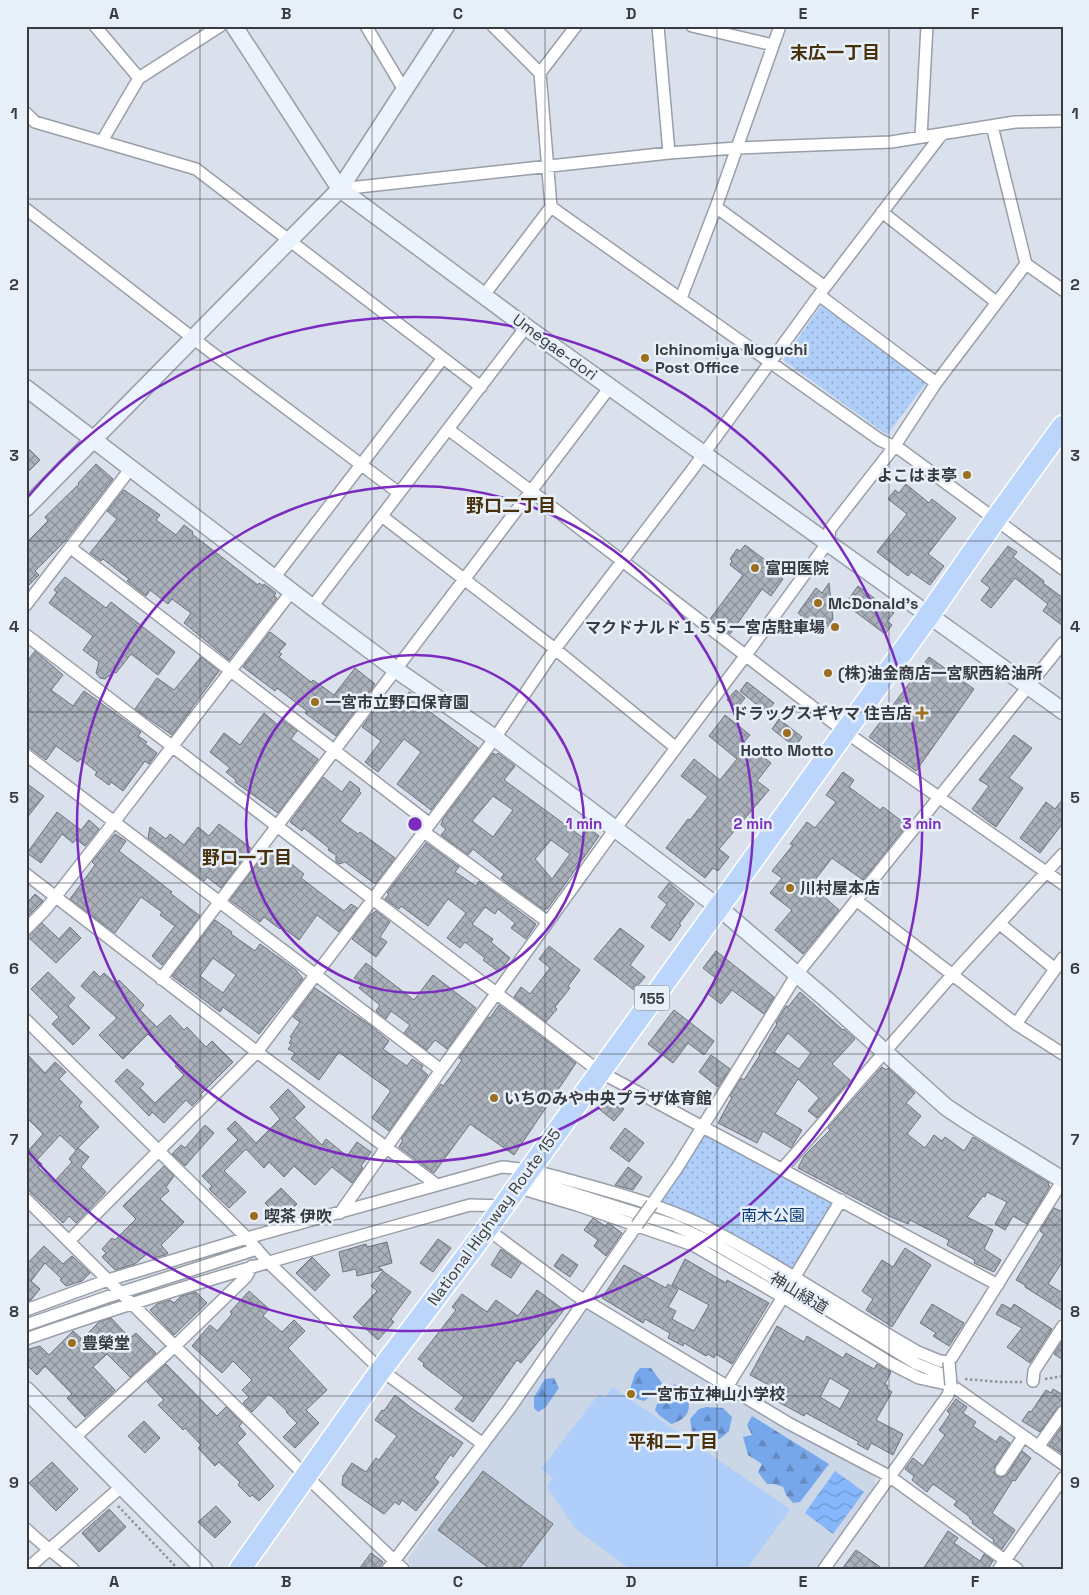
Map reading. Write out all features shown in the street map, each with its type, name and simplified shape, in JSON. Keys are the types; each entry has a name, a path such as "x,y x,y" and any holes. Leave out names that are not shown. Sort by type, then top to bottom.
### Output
{"highway":[{"name":"National Highway Route 155","path":"240,1569 381,1370 487,1229 508,1198 533,1175 600,1072 717,906 929,615 1063,426"}],"street":[{"path":"95,26 139,78"},
{"path":"102,141 139,78 220,26"},
{"name":"Umegae-dori","path":"234,26 340,189 610,387 1063,711"},
{"path":"366,26 404,90"},
{"path":"26,508 340,189 446,26"},
{"path":"484,295 551,207 540,73 493,26"},
{"path":"540,73 576,26"},
{"path":"658,26 669,153"},
{"path":"692,26 773,45"},
{"path":"681,298 716,207 780,26"},
{"path":"921,138 927,26"},
{"path":"26,113 35,122 196,168 481,387"},
{"path":"340,189 669,153 736,148 891,142 1015,122 1063,121"},
{"path":"26,131 35,122"},
{"path":"992,126 1026,264 1063,290"},
{"path":"69,1242 257,1052 495,738 555,649 704,454 822,291 942,134"},
{"path":"551,207 880,440 901,450 1063,569"},
{"path":"716,207 936,383"},
{"path":"26,209 399,493"},
{"path":"882,212 996,302"},
{"path":"340,1213 615,829 828,542 830,529 894,447 936,383 1026,264"},
{"path":"312,608 449,430 526,326"},
{"path":"274,578 443,358"},
{"path":"161,979 610,387"},
{"path":"26,388 312,608 395,669 495,738 717,906 886,1052 946,1107 970,1124 1063,1180 949,1362 951,1385 948,1395 824,1569"},
{"path":"449,430 532,491 844,731 1063,884"},
{"path":"26,605 131,468"},
{"path":"382,517 555,649 675,748"},
{"path":"71,548 231,670 334,751 427,828 548,922"},
{"path":"26,929 114,822 292,591"},
{"path":"26,634 372,900 600,1072 998,1284"},
{"path":"391,1564 483,1444 652,1204 796,974 1063,643"},
{"path":"26,755 441,1070"},
{"path":"783,1168 952,975 1063,854"},
{"path":"26,874 257,1052 436,1185"},
{"path":"856,900 1016,1024 1063,1054"},
{"path":"1000,924 1055,969"},
{"path":"1016,1024 1063,958"},
{"path":"26,1020 247,1238 268,1262 381,1370 483,1444"},
{"path":"26,1310 108,1280 247,1238 502,1167 652,1204 702,1225 918,1352 940,1361 949,1362"},
{"name":"神山緑道","path":"533,1175 664,1222 707,1240 740,1257 917,1364 942,1374"},
{"path":"26,1339 252,1266 470,1205 508,1198 526,1190 693,1245 783,1297 890,1363 919,1378 951,1385 1063,1464"},
{"path":"26,1199 306,1476 391,1564 403,1569"},
{"path":"794,1278 841,1200"},
{"path":"487,1229 585,1300 788,1423 889,1476 1002,1565 1016,1569"},
{"path":"26,1325 121,1292 257,1249"},
{"path":"74,1438 175,1346 246,1277 252,1266"},
{"path":"727,1387 783,1297"},
{"path":"1033,1381 1034,1371 1063,1326"},
{"path":"26,1390 204,1569"},
{"path":"1038,1447 1063,1412"},
{"path":"1001,1470 1023,1437"},
{"path":"1002,1565 1063,1478"},
{"path":"27,1569 121,1486"},
{"path":"26,1529 73,1569"}],"path":[{"path":"942,1374 979,1381 1000,1382 1033,1381 1063,1376"}],"shaded area":[{"name":"一宮市立神山小学校","path":"594,1310 875,1477 875,1490 818,1569 413,1569 409,1565 408,1559 587,1311"}],"green space":[{"path":"822,304 926,383 887,435 783,360"},
{"name":"南木公園","path":"704,1130 837,1202 794,1275 657,1203"},
{"path":"640,1368 651,1368 662,1383 653,1395 644,1401 634,1398 630,1389 635,1374"},
{"path":"554,1378 559,1388 545,1408 538,1412 534,1408 534,1397 545,1379"},
{"path":"675,1384 687,1398 689,1409 682,1419 671,1424 655,1410 658,1401"},
{"path":"612,1387 790,1509 747,1569 630,1569 576,1529 547,1487 553,1478 541,1469 599,1394 605,1399"},
{"path":"706,1407 723,1408 732,1417 729,1431 720,1439 711,1441 692,1433 690,1419 699,1409"},
{"path":"752,1416 829,1464 800,1502 793,1503 786,1495 783,1487 767,1484 758,1472 762,1464 748,1455 743,1437 752,1435 747,1425"}],"water":[{"path":"835,1471 864,1492 833,1534 805,1513"}],"building":[{"path":"26,446 40,460 26,474"},
{"path":"96,464 113,479 65,541 35,571 39,575 26,588 26,543 48,521 45,517 79,484"},
{"path":"906,484 929,503 932,499 956,518 928,554 944,566 930,585 911,572 908,576 877,552 907,514 888,499 895,490 899,493"},
{"path":"124,490 160,515 156,520 176,535 184,525 193,532 192,534 258,585 259,583 263,586 264,584 276,593 274,596 277,598 229,660 184,623 191,613 172,599 168,604 150,590 146,596 127,581 129,579 103,559 101,561 90,553 117,519 107,511"},
{"path":"745,545 780,571 777,574 783,579 771,596 762,589 730,634 710,619 743,575 730,565 732,561 730,559 737,549 740,551"},
{"path":"1008,546 1017,552 1013,557 1063,598 1063,626 1043,611 1048,604 1015,578 991,608 981,600 990,588 981,581"},
{"path":"65,577 106,608 111,602 175,652 158,675 131,654 116,673 114,672 105,679 100,678 96,673 99,662 83,650 93,636 49,603 57,592 54,590"},
{"name":"McDonald's","path":"829,583 833,619 821,635 804,622 806,620 798,613 816,588 822,593"},
{"path":"858,586 894,613 887,621 892,625 885,634 845,604"},
{"path":"270,632 286,644 279,652 282,654 279,657 311,682 313,680 334,695 355,668 375,684 336,736 305,713 307,711 277,688 275,691 243,667"},
{"path":"35,651 63,675 51,690 73,706 84,691 141,732 138,736 147,742 145,744 157,753 149,764 145,761 123,791 111,782 109,785 95,775 97,772 80,759 78,762 56,746 46,760 26,745 26,696 31,690 26,686 26,663"},
{"path":"201,657 219,671 172,735 135,709 157,678 174,690"},
{"name":"ドラッグスギヤマ 住吉店","path":"929,657 974,689 916,771 869,737"},
{"path":"747,682 774,703 766,712 740,691"},
{"path":"736,690 745,698 737,708 727,700"},
{"path":"409,692 427,705 425,708 478,748 431,810 397,784 421,752 404,739 378,772 365,762 381,741 362,727 384,697 393,704 394,702 399,705"},
{"path":"264,713 278,725 282,720 297,731 291,739 318,759 278,813 235,782 236,780 226,772 230,768 210,752 224,733 240,745"},
{"path":"725,715 750,735 744,742 771,763 757,781 769,790 719,849 729,857 718,871 713,868 705,878 666,848 708,797 681,776 694,759 720,780 737,759 709,736"},
{"name":"Hotto Motto","path":"779,719 802,737 795,747 772,729"},
{"path":"1014,735 1032,748 1009,778 1023,788 996,827 972,809 989,786 979,780"},
{"path":"493,753 496,755 498,753 515,766 504,780 582,837 589,828 599,836 548,908 544,910 501,878 504,874 473,849 468,855 441,835 446,829 441,825 443,819","holes":["493,796 513,810 493,837 472,821","551,840 570,854 552,879 535,859"]},
{"path":"843,772 854,780 849,787 880,810 883,807 907,825 863,880 832,858 811,885 839,910 803,954 775,930 792,910 770,893 782,878 772,871 793,845 790,844 807,822 815,828 836,802 826,795"},
{"path":"323,777 342,792 350,781 360,789 361,793 340,821 358,834 360,832 395,858 375,884 345,862 339,864 336,862 336,855 328,850 329,848 304,828 302,831 290,822"},
{"path":"26,783 44,796 26,819"},
{"path":"1063,799 1063,823 1040,853 1020,838 1046,802 1055,809"},
{"path":"57,812 81,830 89,820 99,829 85,846 76,839 73,843 62,834 41,863 27,853"},
{"path":"219,824 251,848 221,888 207,877 204,881 148,838 150,827 166,839 170,834 184,845 198,827 209,836"},
{"path":"115,834 126,841 119,851 200,916 162,965 152,956 175,926 160,915 162,912 141,897 115,933 70,899 95,865 92,862"},
{"path":"426,843 459,867 455,872 476,886 479,881 536,924 526,939 511,928 515,923 498,909 495,914 485,907 472,924 493,939 491,942 510,958 499,972 483,960 485,958 465,942 460,948 447,938 466,913 448,899 428,926 401,906 399,909 385,899 389,894 387,893"},
{"path":"270,847 304,874 301,878 344,911 351,904 357,908 339,932 317,915 299,940 282,927 280,929 264,917 260,922 230,900"},
{"path":"669,883 694,904 679,924 681,925 670,941 651,927 667,904 658,897"},
{"path":"35,894 43,901 26,918 26,904"},
{"path":"376,911 390,922 380,937 387,942 376,957 352,939 368,917"},
{"path":"215,920 255,951 260,944 296,970 303,979 259,1034 223,1007 220,1012 172,976","holes":["213,958 236,975 223,993 200,976"]},
{"path":"42,923 59,939 70,927 81,938 56,963 27,936"},
{"path":"620,928 644,946 630,965 645,977 634,990 594,959"},
{"path":"549,946 580,970 568,986 570,988 555,1007 557,1009 546,1022 514,997 521,987 530,994 550,968 539,959"},
{"path":"716,951 774,997 764,1014 732,990 721,1004 707,993 718,980 703,968"},
{"path":"366,963 414,1000 433,975 476,1008 447,1049 435,1040 427,1050 404,1033 410,1025 391,1011 386,1019 376,1011 380,1005 359,988 362,984 354,978"},
{"path":"94,971 100,977 104,973 116,984 119,980 144,1005 140,1010 157,1027 170,1015 184,1030 187,1027 206,1047 212,1041 233,1062 200,1095 202,1096 192,1106 186,1100 164,1123 152,1112 149,1116 115,1081 127,1069 144,1084 140,1088 155,1103 184,1075 175,1066 177,1064 148,1034 123,1059 99,1035 117,1018 81,986"},
{"path":"48,972 75,998 68,1006 90,1028 73,1045 52,1024 59,1017 31,989"},
{"path":"315,988 368,1024 389,1041 383,1049 407,1066 412,1059 423,1066 421,1069 428,1075 389,1131 372,1118 390,1090 339,1052 319,1080 291,1059 295,1053 288,1049 292,1044 289,1043 292,1038 290,1037 300,1022 293,1017"},
{"path":"800,992 855,1039 832,1064 850,1080 817,1118 808,1111 819,1098 798,1079 775,1114 802,1130 791,1148 763,1131 757,1143 718,1123 732,1097 730,1096 741,1078 744,1080 760,1055 786,1006 788,1007","holes":["788,1033 811,1053 799,1069 774,1052"]},
{"name":"いちのみや中央プラザ体育館","path":"499,1005 576,1063 514,1155 470,1124 434,1173 399,1147 403,1140 401,1139 441,1084 443,1086 451,1076 462,1060 459,1058 488,1017 490,1018"},
{"path":"674,1010 714,1041 704,1055 688,1043 673,1063 648,1044"},
{"path":"26,1053 45,1073 55,1062 66,1072 59,1079 82,1102 79,1106 99,1127 78,1148 89,1157 81,1167 106,1192 76,1223 69,1216 63,1223 26,1188 26,1149 28,1151 43,1134 26,1117","holes":["60,1135 76,1150 78,1148 69,1159 72,1162 54,1182 38,1167 42,1164 37,1160"]},
{"path":"711,1055 730,1069 718,1087 699,1072"},
{"path":"882,1067 886,1070 888,1068 915,1093 906,1103 921,1116 907,1134 925,1148 934,1135 942,1141 945,1137 964,1151 973,1137 1049,1183 1048,1185 1050,1186 1027,1224 1013,1216 1005,1230 995,1224 1007,1202 987,1192 985,1197 983,1196 967,1217 993,1230 984,1249 1001,1260 994,1272 974,1263 975,1260 947,1245 949,1240 910,1220 908,1224 891,1217 798,1168 804,1156 830,1130 828,1128"},
{"path":"288,1089 305,1107 294,1118 322,1145 326,1139 347,1156 357,1142 371,1152 361,1166 363,1168 352,1183 332,1167 315,1185 294,1166 284,1177 269,1162 264,1168 246,1149 224,1171 246,1192 229,1208 209,1189 212,1186 202,1176 238,1140 227,1129 235,1121 256,1143 280,1119 270,1107"},
{"path":"608,1097 624,1109 614,1121 599,1109"},
{"path":"205,1125 214,1133 185,1166 172,1154 181,1145 185,1148"},
{"path":"625,1128 644,1143 629,1162 610,1148"},
{"path":"164,1166 174,1176 166,1187 169,1191 160,1199 184,1222 161,1245 168,1253 153,1258 148,1253 135,1264 115,1270 102,1257 106,1253 102,1249 112,1238 115,1240 136,1219 123,1206"},
{"path":"628,1167 642,1177 633,1190 615,1185"},
{"path":"281,1188 297,1204 281,1219 265,1203"},
{"path":"1054,1208 1063,1212 1063,1261 1048,1284 1063,1293 1063,1311 1016,1280 1044,1234 1040,1231"},
{"path":"593,1218 605,1226 608,1223 622,1233 606,1256 594,1246 598,1240 584,1230"},
{"path":"438,1239 451,1248 433,1272 420,1263"},
{"path":"387,1242 392,1263 378,1267 383,1270 357,1276 356,1269 343,1272 339,1252 366,1244 367,1247"},
{"path":"44,1246 63,1264 72,1256 90,1273 82,1281 66,1286 60,1280 62,1279 45,1263 31,1281 40,1289 31,1300 26,1302 26,1265"},
{"path":"905,1248 931,1265 892,1327 866,1310 873,1299 862,1291 882,1260 893,1267"},
{"path":"501,1249 521,1263 511,1278 491,1265"},
{"path":"562,1254 578,1265 570,1277 554,1266"},
{"path":"312,1257 330,1275 315,1291 296,1273"},
{"path":"685,1259 726,1283 727,1280 769,1303 732,1364 716,1354 714,1358 708,1354 706,1356 684,1343 683,1346 668,1338 670,1333 645,1319 643,1323 602,1298 624,1265 666,1288 668,1284 678,1290 668,1307 676,1311 672,1319 694,1331 709,1305 672,1285"},
{"path":"383,1271 411,1292 391,1319 394,1322 378,1340 353,1317 377,1291 371,1286"},
{"path":"537,1290 564,1310 521,1363 517,1360 473,1422 455,1409 464,1397 423,1366 424,1363 418,1359 456,1310 452,1307 462,1294 487,1312 496,1300 518,1316"},
{"path":"249,1291 269,1309 263,1316 282,1332 294,1320 305,1331 288,1348 327,1390 306,1410 319,1423 295,1448 283,1437 297,1423 287,1411 269,1394 252,1412 243,1403 249,1397 242,1390 252,1380 233,1361 222,1373 192,1346 210,1325 217,1331 232,1314 230,1312"},
{"path":"196,1292 207,1303 174,1335 150,1310 157,1304 170,1300 174,1303 181,1296"},
{"path":"932,1304 964,1323 949,1346 933,1336 936,1333 920,1323"},
{"path":"1002,1304 1011,1309 1014,1304 1052,1329 1030,1363 1007,1347 1022,1328 996,1314"},
{"path":"111,1318 130,1338 136,1333 156,1353 130,1377 107,1354 93,1367 115,1390 85,1417 67,1398 72,1394 45,1366 37,1375 26,1364 26,1350 40,1346 49,1355 73,1331 82,1339 99,1322"},
{"path":"777,1326 804,1342 807,1336 843,1358 846,1353 874,1369 877,1364 891,1372 885,1384 888,1386 887,1389 892,1392 876,1420 903,1434 893,1455 871,1443 868,1450 857,1444 859,1442 806,1413 804,1416 771,1398 774,1392 766,1387 767,1384 750,1375","holes":["830,1378 850,1390 840,1409 820,1397"]},
{"path":"1063,1340 1063,1360 1054,1354"},
{"path":"166,1364 217,1416 226,1407 242,1423 239,1426 246,1434 237,1443 274,1486 259,1501 252,1495 250,1497 238,1485 240,1482 219,1462 215,1466 198,1448 201,1445 185,1428 183,1430 158,1405 164,1400 147,1382"},
{"path":"1053,1389 1063,1395 1063,1405 1057,1408 1040,1432 1022,1421 1029,1411 1031,1412 1046,1390 1051,1393"},
{"path":"395,1395 463,1443 453,1457 451,1454 434,1478 439,1482 416,1511 402,1500 399,1505 395,1502 384,1514 342,1485 343,1476 352,1463 366,1472 376,1458 379,1460 397,1436 375,1420"},
{"path":"956,1399 967,1407 963,1413 976,1422 973,1426 996,1442 1000,1436 1010,1443 995,1466 994,1473 996,1476 1007,1475 1022,1451 1031,1458 1015,1481 1013,1480 992,1513 1015,1530 1002,1549 993,1542 994,1540 972,1523 973,1521 970,1517 954,1505 957,1501 933,1484 927,1492 912,1480 914,1476 905,1469 913,1458 923,1466 945,1435 939,1430 950,1414 947,1411"},
{"path":"144,1421 160,1438 145,1453 128,1436"},
{"path":"1063,1425 1063,1454 1049,1445"},
{"path":"52,1462 78,1489 56,1511 29,1483"},
{"path":"483,1471 553,1524 519,1569 490,1569 438,1530"},
{"path":"216,1506 231,1522 215,1538 198,1522"},
{"path":"109,1509 126,1527 99,1552 82,1533"},
{"path":"948,1531 958,1538 954,1543 980,1561 984,1554 993,1561 989,1567 991,1569 923,1569"},
{"path":"856,1550 883,1569 842,1569"},
{"path":"371,1553 383,1562 378,1569 359,1569"}],"place":[{"name":"Ichinomiya Noguchi Post Office","path":"645,358"},
{"name":"よこはま亭","path":"967,475"},
{"name":"富田医院","path":"755,568"},
{"name":"McDonald's","path":"818,603"},
{"name":"マクドナルド１５５一宮店駐車場","path":"835,627"},
{"name":"(株)油金商店一宮駅西給油所","path":"828,673"},
{"name":"一宮市立野口保育園","path":"315,702"},
{"name":"ドラッグスギヤマ 住吉店","path":"922,713"},
{"name":"Hotto Motto","path":"787,733"},
{"name":"川村屋本店","path":"790,888"},
{"name":"いちのみや中央プラザ体育館","path":"494,1098"},
{"name":"喫茶 伊吹","path":"254,1216"},
{"name":"豊榮堂","path":"72,1343"},
{"name":"一宮市立神山小学校","path":"631,1394"}],"district":[{"name":"末広一丁目","path":"835,52"},
{"name":"野口二丁目","path":"511,505"},
{"name":"野口一丁目","path":"247,857"},
{"name":"平和二丁目","path":"673,1441"}]}
